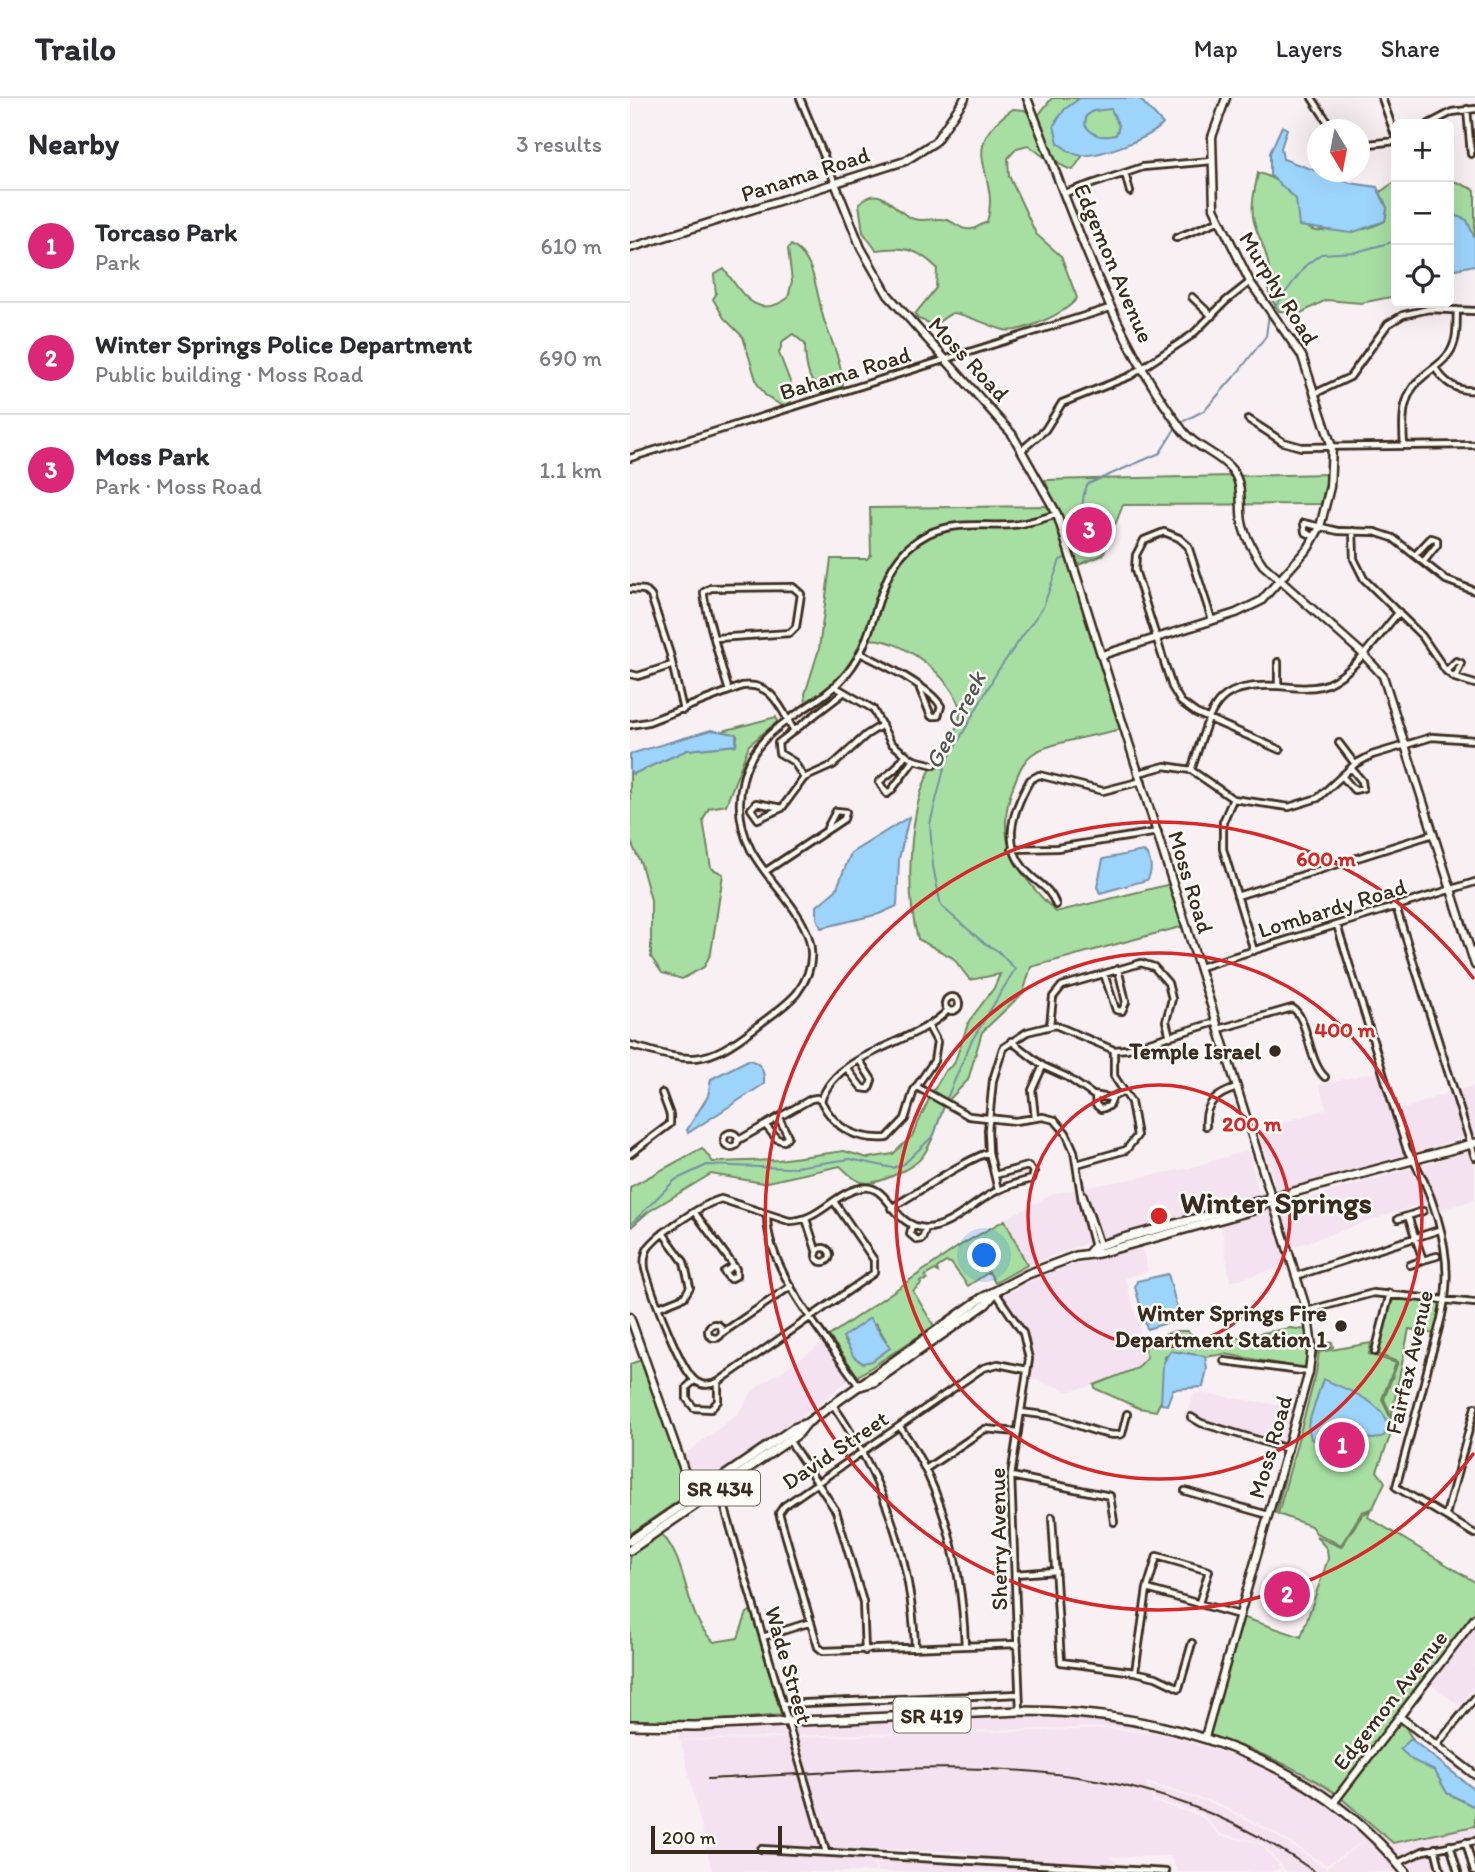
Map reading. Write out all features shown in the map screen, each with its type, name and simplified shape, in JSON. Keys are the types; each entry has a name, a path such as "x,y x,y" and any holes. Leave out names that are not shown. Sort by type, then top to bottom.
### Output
{"main road":[{"name":"SR 434","path":"630,1541 719,1488 789,1440 807,1423 860,1386 869,1376 982,1298 1040,1268 1124,1238 1473,1144"},
{"name":"SR 434","path":"1094,1248 1118,1248 1257,1209 1273,1200"},
{"path":"1118,1248 1124,1238"},
{"name":"SR 434","path":"630,1550 794,1428 807,1423"},
{"name":"SR 419","path":"630,1725 695,1726 1020,1711 1103,1714 1167,1726 1205,1737 1264,1762 1333,1803 1354,1819 1405,1872"}],"street":[{"name":"Moss Road","path":"800,98 877,278 900,310 990,406 1023,449 1057,514 1307,1311 1312,1346 1309,1372 1205,1737"},
{"name":"Panama Road","path":"630,248 905,161 927,150 944,132 965,98"},
{"name":"Edgemon Avenue","path":"1027,98 1110,308 1142,369 1191,440 1232,471 1239,484 1242,521 1249,542 1263,565 1363,654 1383,676 1475,965"},
{"name":"Murphy Road","path":"1102,654 1252,606 1280,581 1315,537 1320,527 1332,476 1332,447 1315,393 1294,342 1250,282 1218,221 1213,198 1212,160 1215,122 1226,98"},
{"path":"1312,98 1326,119"},
{"path":"1382,98 1391,125"},
{"path":"1467,109 1471,154"},
{"path":"1439,119 1452,112 1475,109"},
{"path":"1370,144 1391,141"},
{"path":"1065,192 1167,163 1212,160"},
{"path":"1125,173 1130,192"},
{"path":"1177,238 1218,221"},
{"path":"1023,449 1045,430 1062,403 1072,396 1107,388 1142,369 1192,335 1250,282"},
{"path":"1192,297 1212,316"},
{"name":"Bahama Road","path":"630,458 1110,308"},
{"path":"1315,393 1350,377 1388,324 1403,315 1429,309 1475,311"},
{"path":"1404,446 1406,399 1417,382 1435,368 1454,343 1457,310"},
{"path":"1435,368 1445,381 1458,389 1475,390"},
{"path":"1248,419 1283,442 1301,447 1475,445"},
{"path":"630,1045 676,1058 707,1057 729,1047 795,995 808,970 809,936 798,913 753,853 740,814 740,789 755,749 787,718 834,686 848,672 860,653 887,576 898,559 915,542 953,526 1009,526 1057,514"},
{"path":"1315,537 1305,532 1304,523 1375,532 1393,538 1446,580 1475,591"},
{"path":"1353,531 1353,552 1359,572 1422,636 1446,671 1455,678 1475,684"},
{"path":"1212,620 1188,546 1171,534 1156,533 1140,545 1135,562 1177,696 1187,708 1280,750"},
{"path":"1416,554 1428,540 1437,540 1437,545 1424,561"},
{"path":"716,638 790,633 796,627 801,594 793,587 707,589 703,594 729,691"},
{"path":"630,589 645,590 651,596 683,710"},
{"path":"1191,770 1219,701 1238,687 1302,688 1328,683 1363,654 1399,612"},
{"path":"860,653 899,672 939,702 938,716 930,716 920,689"},
{"path":"1446,671 1456,661 1461,663 1461,669 1455,678"},
{"path":"1278,662 1278,686"},
{"path":"630,674 638,676 672,665"},
{"path":"630,724 648,722 749,684 761,686 776,700 793,729"},
{"path":"834,686 842,694 873,709 891,743 914,760 934,765"},
{"path":"804,778 794,762 776,748 778,743 842,694"},
{"path":"782,808 756,803 751,809 758,819 782,808 804,778 833,765 866,735 882,725"},
{"path":"1139,773 1165,766 1191,770 1233,799 1280,807 1299,806 1318,798 1353,766 1372,755 1432,737 1475,740"},
{"path":"1339,743 1362,781 1360,790 1354,790 1342,776"},
{"path":"906,754 895,769 879,782 883,791 887,794 891,791 914,760"},
{"path":"1056,905 1049,890 1024,868 1012,849 1010,828 1033,777 1058,778 1103,791 1142,781"},
{"path":"1233,799 1223,822 1221,836 1254,951"},
{"path":"766,871 844,819 846,812 836,811 827,828"},
{"path":"1012,849 1057,848 1158,832"},
{"path":"1237,896 1434,834"},
{"name":"Lombardy Road","path":"1200,967 1475,882"},
{"path":"1396,906 1475,1157"},
{"name":"Fairfax Avenue","path":"1337,925 1407,1150 1414,1161 1439,1230 1446,1266 1444,1299 1396,1487 1446,1515"},
{"path":"1050,1025 1053,997 1062,986 1141,963 1163,974 1172,999 1166,1021 1170,1037"},
{"path":"1104,974 1113,1005 1116,1010 1122,1011 1126,1002 1118,969"},
{"path":"998,1189 989,1152 995,1070 1003,1048 1011,1041 1050,1025 1059,1025 1088,1041 1114,1050 1292,1008 1299,1015 1317,1069 1325,1077"},
{"path":"821,1101 827,1085 860,1061 887,1044 929,1025 948,1010"},
{"path":"737,1141 817,1098 832,1120 849,1133 869,1139 887,1138 905,1118 921,1077 934,1061 937,1042 929,1025"},
{"path":"1011,1041 1017,1049 1095,1096 1113,1098"},
{"path":"1077,1164 1111,1156 1134,1142 1137,1136 1136,1116 1114,1076 1114,1050"},
{"path":"848,1070 862,1088 869,1089 872,1080 860,1061"},
{"path":"1035,1119 1032,1090 1043,1066"},
{"path":"917,1087 961,1114 1015,1121 1049,1117 1061,1126 1071,1142 1077,1164 1094,1248"},
{"path":"1206,1126 1205,1115 1217,1095 1238,1088"},
{"path":"1095,1096 1096,1105 1101,1110 1109,1106 1113,1098 1123,1091"},
{"path":"630,1154 670,1125 670,1115 662,1093"},
{"path":"766,1126 777,1139 784,1141 788,1136 779,1118"},
{"path":"891,1208 935,1184 958,1164 989,1152"},
{"path":"835,1203 876,1267 874,1273 718,1382 702,1385 694,1381 679,1356 645,1269 644,1256 663,1233 710,1201 721,1199 789,1221 806,1219 853,1191 869,1188 882,1194 899,1218 926,1228 949,1220 998,1189 1032,1179 1034,1172 1028,1166 995,1175"},
{"path":"1398,1219 1423,1211"},
{"path":"695,1213 732,1267"},
{"path":"767,1214 769,1241 783,1275 860,1386"},
{"path":"1408,1216 1423,1260"},
{"path":"806,1219 817,1253"},
{"path":"912,1225 911,1234 917,1240 922,1239 926,1228"},
{"path":"1296,1276 1439,1230"},
{"path":"659,1307 684,1297 690,1287 684,1262 663,1233"},
{"path":"1410,1265 1437,1256"},
{"path":"722,1332 791,1286"},
{"name":"Sherry Avenue","path":"996,1293 1026,1340 1029,1359 1012,1476 1020,1711"},
{"path":"1375,1352 1390,1293"},
{"path":"1307,1311 1362,1294 1390,1293 1475,1303"},
{"path":"630,1317 632,1329 698,1499"},
{"path":"1224,1361 1309,1372"},
{"name":"David Street","path":"1018,1644 828,1653 819,1650 779,1513 784,1506 990,1365 1027,1370"},
{"path":"694,1381 687,1387 687,1399 694,1408 704,1409 711,1409 718,1401 718,1382"},
{"path":"833,1405 860,1444 881,1489 910,1582 915,1648"},
{"path":"1475,1407 1446,1515 1475,1534"},
{"path":"1021,1412 1055,1417 1071,1425 1114,1435 1122,1433 1127,1414"},
{"path":"1191,1417 1201,1423 1289,1449"},
{"path":"901,1426 927,1468 959,1574 965,1646"},
{"path":"927,1468 985,1429 1018,1432"},
{"path":"789,1440 836,1511 861,1595 865,1651"},
{"path":"1012,1476 1110,1496 1114,1522"},
{"name":"Wade Street","path":"719,1488 826,1852"},
{"path":"1185,1491 1269,1515"},
{"path":"1052,1517 1061,1662 1135,1672 1156,1677 1179,1688 1192,1643"},
{"path":"1135,1672 1147,1589 1157,1556 1209,1571 1199,1603"},
{"path":"1014,1574 1056,1571"},
{"path":"1147,1589 1240,1615"},
{"name":"Edgemon Avenue","path":"1333,1803 1475,1618"},
{"path":"763,1637 811,1622"},
{"path":"782,1704 1019,1694"},
{"path":"1437,1745 1475,1698"},
{"path":"1400,1717 1475,1775"},
{"path":"1398,1863 1435,1848 1475,1841"},
{"path":"1466,1842 1474,1872"},
{"path":"1450,1845 1458,1872"},
{"path":"1435,1848 1441,1872"},
{"path":"761,1849 1166,1872"}],"shaded area":[{"path":"1379,1071 1407,1154 1277,1191 1259,1130 1327,1109 1319,1085"},
{"path":"1475,1086 1475,1135 1471,1136 1456,1090"},
{"path":"1452,1091 1466,1137 1412,1153 1397,1111"},
{"path":"1248,1150 1259,1195 1100,1239 1083,1188 1189,1168"},
{"path":"1471,1151 1475,1165 1475,1200 1435,1211 1420,1166"},
{"path":"1416,1167 1428,1201 1290,1248 1277,1207"},
{"path":"1079,1189 1090,1242 1027,1265 1005,1219 1055,1193"},
{"path":"1273,1208 1290,1265 1230,1282 1221,1222"},
{"path":"1141,1244 1148,1271 1125,1278 1148,1357 1138,1368 1100,1384 1069,1391 1029,1378 1032,1359 1028,1340 1001,1297 1044,1274"},
{"path":"826,1341 851,1378 797,1421 694,1491 682,1456 737,1415 753,1390"},
{"path":"1194,1392 1297,1408 1287,1446 1202,1421 1191,1414 1188,1417 1200,1425 1285,1452 1185,1422 1184,1413 1189,1411"},
{"path":"1475,1623 1475,1686 1460,1706 1429,1683"},
{"path":"1018,1706 789,1719 788,1715"},
{"path":"1020,1713 1068,1714 1167,1728 1254,1760 1169,1733 1109,1727 794,1736 791,1724"},
{"path":"786,1724 789,1736 680,1740 677,1728"},
{"path":"1109,1729 1168,1735 1263,1765 1321,1801 1366,1840 1326,1865 1272,1831 1217,1803 1146,1782 1153,1802 1201,1816 1220,1836 1260,1843 1281,1868 1270,1872 1178,1872 1170,1856 1111,1857 1126,1872 967,1872 967,1852 870,1849 875,1872 712,1872 681,1741"},
{"path":"1208,1736 1255,1750 1307,1774 1336,1794 1332,1800 1233,1745"},
{"path":"1149,1785 1216,1805 1272,1833 1326,1868 1368,1839 1322,1799 1353,1821 1402,1872 1287,1872 1261,1842 1221,1834 1202,1814 1154,1800"},
{"path":"1340,1797 1393,1843 1475,1826 1475,1838 1423,1849 1399,1860 1356,1817 1336,1803"},
{"path":"1434,1851 1439,1872 1408,1872 1402,1864"},
{"path":"873,1857 965,1862 965,1872 877,1872"}],"green space":[{"path":"1052,98 1080,98 1056,120 1083,155 1073,170 1058,163 1053,157 1037,117"},
{"path":"1111,108 1119,126 1116,135 1095,135 1085,125 1086,116 1093,111"},
{"path":"1013,109 1025,110 1032,117 1048,160 1028,145 1017,148 1008,158 1009,176 1036,234 1061,256 1077,298 1044,321 1021,329 1000,329 957,313 948,315 935,325 918,319 915,314 936,288 937,268 916,252 894,248 876,250 863,232 859,204 874,196 888,201 914,219 943,219 968,229 987,222 989,189 982,150 986,137 995,124"},
{"path":"1258,173 1263,174 1290,192 1297,201 1307,227 1319,231 1362,230 1385,221 1387,208 1380,192 1391,184 1391,297 1361,303 1326,300 1301,313 1279,311 1268,288 1269,264 1253,216"},
{"path":"1454,181 1475,190 1475,239 1462,220 1454,215"},
{"path":"791,245 800,251 811,269 825,323 839,362 843,386 825,395 819,391 811,380 805,344 793,334 783,341 779,353 794,392 790,403 782,406 765,395 757,383 743,337 724,318 713,299 716,294 714,275 724,269 751,301 767,307 777,304 788,298 792,281 788,249"},
{"path":"1328,474 1321,504 1123,505 1103,555 1079,565 1045,480"},
{"path":"1051,506 1054,513 1025,521 947,525 927,532 909,544 886,575 866,632 848,668 834,683 806,702 805,694 819,649 831,559 867,559 871,555 870,508"},
{"path":"1056,517 1122,729 1076,739 1034,753 1021,767 1014,784 1008,804 1007,839 1012,854 1030,884 1056,912 1171,884 1184,926 1031,967 1023,993 982,1032 968,1080 947,1102 932,1093 945,1071 954,1064 969,1021 994,988 1000,974 970,980 953,958 918,939 914,920 910,875 918,804 932,767 935,768 935,763 955,730 960,710 948,685 923,661 893,644 867,640 880,601 898,565 925,538 944,530 1022,525"},
{"path":"776,717 777,722 749,745 726,805 709,808 703,820 711,868 723,874 711,953 704,967 682,979 662,973 651,957 651,900 641,864 630,840 630,771 633,774 687,750 736,745 737,736 723,731"},
{"path":"930,1097 944,1106 929,1145 918,1161 889,1177 864,1183 840,1166 763,1183 711,1174 648,1212 630,1228 630,1187 702,1148 713,1162 778,1160 844,1151 868,1158 893,1154 912,1136"},
{"path":"1005,1220 1027,1265 995,1283 989,1272 968,1286 951,1263 946,1262 937,1268 938,1272 935,1270 925,1276 927,1280 920,1281 921,1284 913,1291 934,1326 858,1376 829,1336 959,1246","holes":["876,1323 890,1348 859,1361 844,1341"]},
{"path":"1392,1296 1442,1302 1435,1334 1409,1329 1392,1413 1396,1426 1384,1399 1398,1362 1377,1354"},
{"path":"1290,1328 1307,1330 1307,1369 1225,1354 1205,1357 1181,1352 1165,1356 1162,1399 1156,1411 1139,1408 1096,1389 1094,1385 1138,1368 1147,1357 1143,1342 1175,1331 1188,1331 1195,1339 1206,1343"},
{"path":"1332,1342 1333,1347 1317,1352 1276,1513 1273,1511 1311,1374 1314,1347"},
{"path":"1371,1343 1369,1354 1396,1363 1382,1399 1394,1426 1377,1471 1385,1482 1373,1508 1362,1512 1341,1545 1316,1533 1311,1526 1278,1514 1316,1373 1319,1352"},
{"path":"644,1359 690,1493 630,1534 630,1364"},
{"path":"1370,1511 1368,1517 1475,1582 1475,1614 1336,1794 1275,1760 1208,1735 1242,1617 1301,1637 1328,1559 1327,1549 1316,1536 1341,1547 1363,1514"},
{"path":"660,1532 677,1559 696,1618 714,1642 738,1638 747,1613 752,1610 783,1715 684,1723 630,1722 630,1554"},
{"path":"1401,1720 1413,1740 1401,1749 1435,1771 1447,1793 1475,1807 1475,1826 1393,1843 1340,1797"}],"water":[{"path":"1080,98 1139,98 1163,124 1123,146 1078,155 1058,143 1054,125 1065,109","holes":["1111,109 1119,126 1116,135 1099,136 1085,125 1086,116 1093,111"]},
{"path":"1282,126 1287,129 1281,148 1283,159 1307,168 1307,182 1347,182 1377,187 1387,208 1385,221 1351,233 1299,226 1296,199 1270,175 1270,153"},
{"path":"1454,215 1467,220 1475,239 1475,265 1455,269"},
{"path":"711,730 736,734 736,745 687,750 633,774 630,771 630,754"},
{"path":"909,817 899,859 897,906 879,914 821,928 817,918 817,906 836,890 851,853"},
{"path":"1143,851 1151,865 1147,880 1100,893 1097,887 1103,859"},
{"path":"748,1060 761,1068 764,1084 688,1133 687,1130 708,1096 711,1079"},
{"path":"1168,1274 1180,1319 1147,1329 1135,1287 1137,1281"},
{"path":"870,1318 890,1348 872,1361 863,1363 854,1357 843,1337"},
{"path":"1170,1351 1205,1356 1207,1369 1203,1387 1173,1389 1167,1405 1161,1404 1163,1364"},
{"path":"1323,1379 1355,1393 1377,1408 1385,1416 1387,1426 1384,1436 1374,1439 1351,1437 1329,1444 1311,1439 1308,1425"},
{"path":"1411,1739 1475,1790 1475,1807 1447,1793 1435,1771 1412,1760 1400,1749"}],"waterway":[{"name":"Gee Creek","path":"1274,308 1306,265 1321,254 1356,252 1391,242"},
{"name":"Gee Creek","path":"1182,422 1205,410 1240,370 1266,336 1269,314"},
{"name":"Gee Creek","path":"1073,554 1082,539 1084,492 1088,484 1160,453 1176,427"},
{"name":"Gee Creek","path":"947,1098 971,1042 1015,969 998,951 984,943 941,906 933,866 930,824 945,765 997,672 1043,607 1060,560 1068,557"},
{"name":"Gee Creek","path":"630,1225 675,1180 707,1165 788,1168 850,1159 893,1168 904,1164 934,1135 943,1109"}],"railway":[{"path":"708,1779 946,1768 1022,1771 1097,1780 1170,1799 1243,1829 1315,1872"}],"place":[{"name":"Moss Park","path":"1089,530"},
{"name":"Temple Israel","path":"1275,1051"},
{"name":"Winter Springs Fire Department Station 1","path":"1341,1326"},
{"name":"Torcaso Park","path":"1342,1445"},
{"name":"Winter Springs Police Department","path":"1287,1594"}],"district":[{"name":"Winter Springs","path":"1276,1202"}]}
